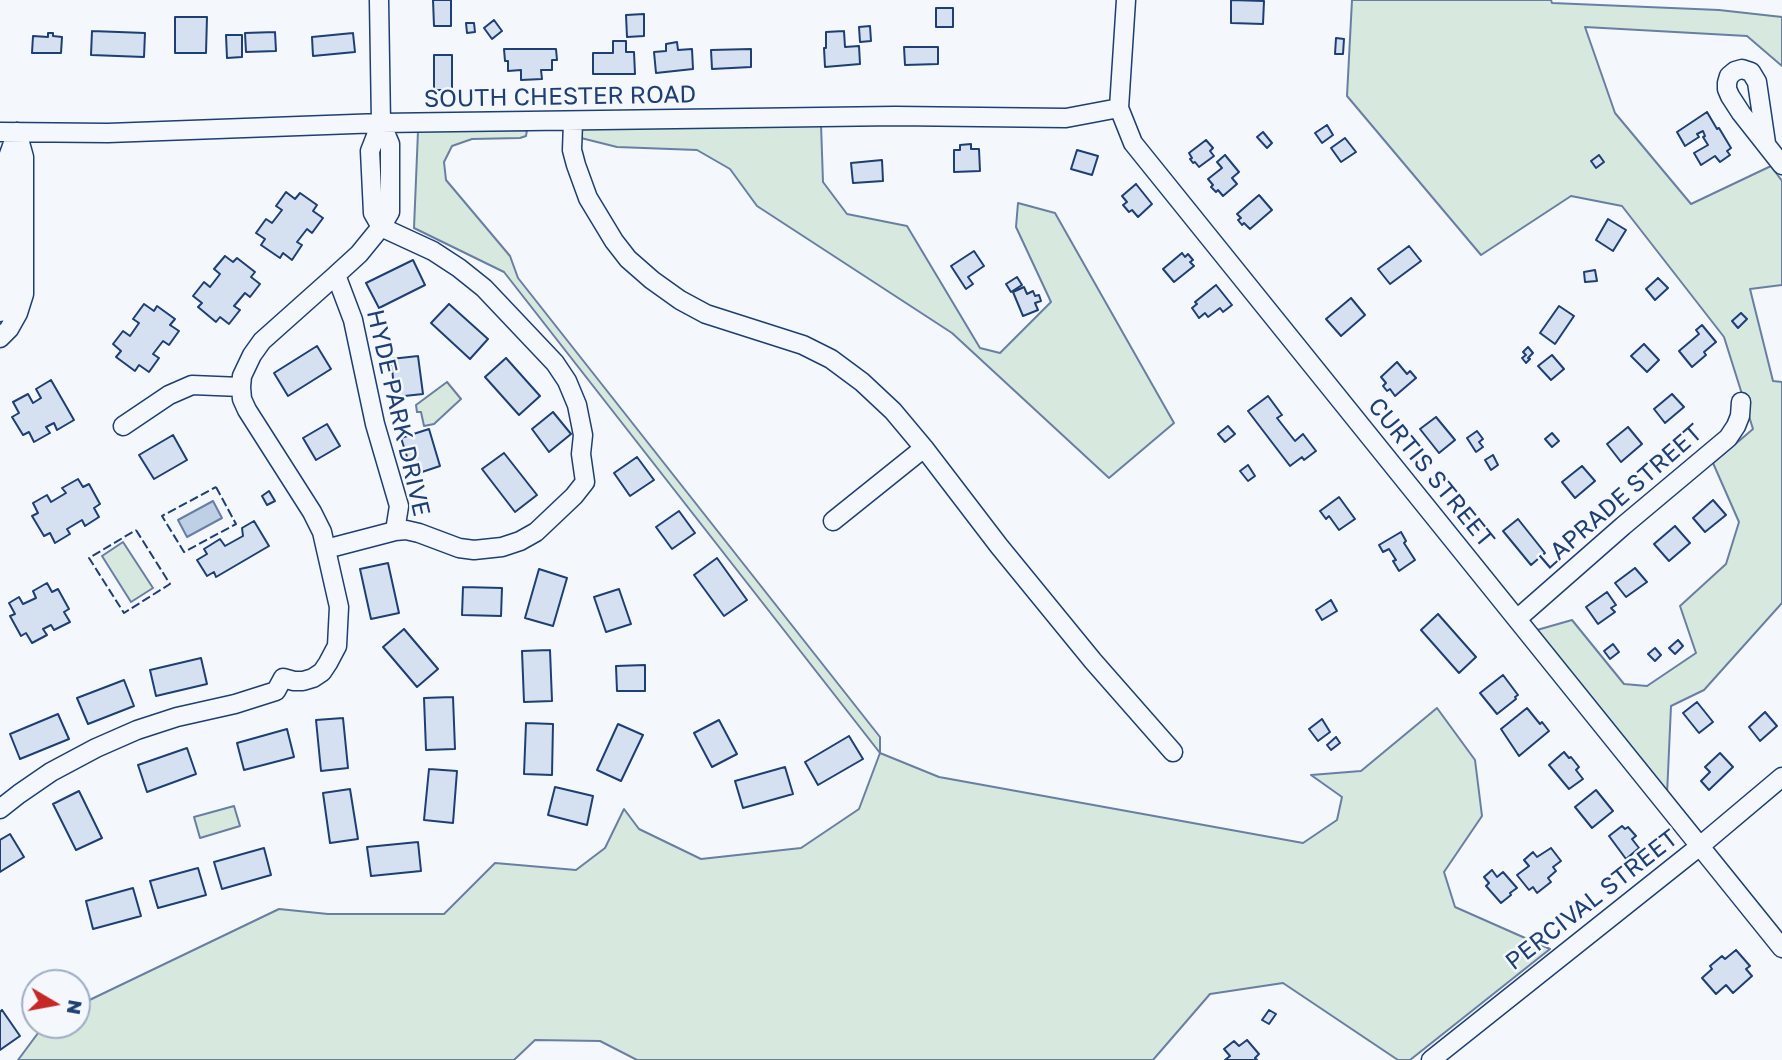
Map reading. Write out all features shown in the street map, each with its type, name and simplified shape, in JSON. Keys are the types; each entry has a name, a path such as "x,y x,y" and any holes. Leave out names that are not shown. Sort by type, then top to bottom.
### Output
{"street":[{"path":"0,809 51,772 137,730 276,691 283,678 303,681 313,678 322,672 337,646 340,607 321,532 312,512 247,410 241,387 247,365 262,341 359,254 390,212 390,144 381,124 379,0"},
{"name":"CURTIS STREET","path":"1126,0 1119,108 1133,143 1782,948"},
{"name":"SOUTH CHESTER ROAD","path":"8,132 108,133 381,124 895,116 1066,118 1119,108"},
{"path":"573,121 572,150 588,198 628,259 680,300 706,314 803,345 831,359 862,382 893,411 1093,661 1173,752"},
{"path":"0,312 8,291 9,276 8,132"},
{"path":"0,338 18,313 24,293 24,157 8,132"},
{"path":"1766,144 1782,165"},
{"name":"HYDE PARK DRIVE","path":"336,275 353,320 375,424 399,506 395,531 419,533 459,548 474,550 502,547 536,532 585,482 581,454 583,435 577,405 567,381 555,363 484,288 433,251 381,227"},
{"path":"122,426 169,395 192,385 241,387"},
{"name":"LAPRADE STREET","path":"1517,619 1728,438 1740,416 1741,402"},
{"path":"832,521 924,448"},
{"path":"326,549 395,531"},
{"name":"PERCIVAL STREET","path":"1431,1060 1700,846 1782,777"}],"shaded area":[{"path":"1352,0 1551,0 1552,3 1719,10 1782,17 1782,66 1747,36 1585,27 1615,113 1691,204 1771,166 1782,181 1782,285 1750,289 1773,381 1782,382 1782,603 1704,690 1671,706 1667,795 1537,630 1572,620 1624,684 1647,686 1696,653 1680,606 1726,564 1739,522 1713,463 1753,429 1724,337 1622,206 1571,196 1481,255 1347,96"},
{"path":"821,124 823,182 847,214 907,226 980,348 1000,353 1051,302 1016,227 1018,203 1055,213 1174,423 1109,478 952,333 757,206 730,169 697,150 617,147 569,135 564,128"},
{"path":"527,130 526,136 520,138 472,139 452,146 444,162 446,180 510,256 518,278 880,737 880,753 504,272 414,228 418,131"},
{"path":"447,382 461,399 434,424 424,426 421,412 417,412 416,405"},
{"path":"123,542 153,588 131,602 102,556"},
{"path":"1437,708 1475,760 1482,816 1444,872 1455,907 1550,949 1410,1060 1398,1060 1283,983 1210,994 1153,1060 637,1060 600,1041 535,1040 514,1060 18,1060 34,1039 91,1039 91,999 279,909 328,914 444,914 495,863 576,870 605,848 624,809 639,829 701,859 801,848 859,809 880,753 939,777 1303,843 1337,820 1342,797 1311,775 1361,771"},
{"path":"234,806 240,826 200,838 194,817"}],"water":[{"path":"213,501 222,518 187,537 178,520"}],"building":[{"path":"433,0 451,0 451,26 434,26"},
{"path":"1231,0 1264,1 1263,24 1231,23"},
{"path":"936,8 953,8 953,27 936,27"},
{"path":"644,14 644,36 627,37 626,15"},
{"path":"175,17 207,17 206,53 175,53"},
{"path":"494,20 502,31 492,39 484,28"},
{"path":"466,23 474,23 475,32 467,33"},
{"path":"870,26 871,41 860,42 859,27"},
{"path":"92,31 145,33 144,57 91,55"},
{"path":"844,31 845,47 859,46 860,64 825,67 826,32"},
{"path":"275,32 276,51 246,52 245,33"},
{"path":"48,33 62,37 61,53 32,53 33,36 48,37"},
{"path":"353,33 355,52 313,56 312,37"},
{"path":"226,35 242,35 242,57 227,58"},
{"path":"1336,38 1344,39 1343,54 1335,54"},
{"path":"613,41 626,41 626,52 634,52 635,74 593,74 593,53 613,53"},
{"path":"677,42 678,50 692,49 693,69 656,73 654,52 666,51 666,44"},
{"path":"904,47 938,47 938,64 905,65"},
{"path":"504,49 556,49 557,60 552,60 552,70 541,70 542,79 521,80 521,70 508,71"},
{"path":"751,49 751,67 712,69 711,50"},
{"path":"434,55 452,55 452,90 434,90"},
{"path":"1707,112 1731,148 1727,151 1730,155 1720,162 1715,156 1701,165 1694,153 1708,145 1703,131 1685,146 1677,132"},
{"path":"1327,125 1333,135 1322,143 1315,133"},
{"path":"1263,132 1272,143 1267,148 1257,137"},
{"path":"1345,138 1356,152 1341,162 1331,148"},
{"path":"1206,140 1213,148 1210,151 1214,156 1199,167 1190,159 1192,158 1189,153"},
{"path":"971,144 971,149 979,149 980,171 954,172 954,150 960,150 960,145"},
{"path":"1077,150 1098,156 1092,175 1071,169"},
{"path":"1225,155 1239,172 1232,178 1237,184 1223,196 1211,187 1213,185 1208,179 1222,168 1217,162"},
{"path":"1599,155 1604,162 1596,168 1591,161"},
{"path":"882,160 883,181 853,183 851,163"},
{"path":"1136,184 1152,204 1138,217 1123,205 1127,202 1122,196"},
{"path":"286,192 295,199 300,193 317,205 313,211 323,218 312,233 307,229 297,242 302,245 292,260 283,253 280,258 261,245 265,239 256,233 266,219 272,223 282,210 276,206"},
{"path":"1259,195 1272,210 1250,229 1244,223 1242,225 1237,214"},
{"path":"1608,219 1626,230 1613,251 1596,240"},
{"path":"1409,246 1421,261 1390,284 1378,269"},
{"path":"974,251 984,266 968,277 973,284 966,289 951,266"},
{"path":"1182,253 1185,257 1188,254 1194,266 1174,282 1163,269"},
{"path":"225,256 233,262 237,258 255,272 251,277 260,284 250,297 245,293 234,306 240,310 229,324 220,317 216,322 198,307 202,303 193,296 204,282 210,287 220,274 214,269"},
{"path":"413,260 425,285 379,308 366,283"},
{"path":"1595,270 1597,281 1585,282 1584,272"},
{"path":"1017,277 1022,285 1011,292 1006,284"},
{"path":"1658,278 1668,288 1655,300 1646,289"},
{"path":"1216,285 1232,305 1223,312 1220,308 1208,317 1205,313 1199,318 1192,308 1197,304 1195,302"},
{"path":"1024,287 1027,294 1033,291 1035,296 1039,295 1041,301 1035,303 1038,310 1023,316 1013,292"},
{"path":"1351,298 1365,315 1341,336 1326,319"},
{"path":"144,304 154,311 157,306 175,319 170,325 179,331 169,345 163,341 153,354 159,358 149,372 139,365 135,371 116,357 121,351 113,344 123,331 130,336 139,323 133,319"},
{"path":"449,304 488,339 470,359 431,323"},
{"path":"1559,306 1574,316 1555,344 1540,333"},
{"path":"1741,313 1747,319 1738,328 1732,321"},
{"path":"1702,325 1716,342 1692,367 1679,351 1699,334 1696,330"},
{"path":"1644,344 1659,360 1647,372 1631,356"},
{"path":"317,346 331,369 288,396 274,373"},
{"path":"1528,347 1533,353 1526,363 1522,358"},
{"path":"1552,355 1564,369 1551,380 1538,366"},
{"path":"418,356 423,394 395,397 391,359"},
{"path":"506,358 540,396 519,415 485,377"},
{"path":"1397,362 1407,374 1410,371 1416,378 1395,396 1390,389 1387,391 1383,386 1386,383 1381,377"},
{"path":"51,380 74,420 57,430 54,423 46,427 50,433 34,442 29,432 23,435 12,417 19,413 13,402 28,394 33,403 41,398 36,389"},
{"path":"1672,394 1684,407 1665,423 1654,409"},
{"path":"1268,396 1282,415 1277,418 1295,441 1303,434 1316,451 1304,460 1302,457 1290,466 1248,411"},
{"path":"553,412 571,434 549,452 532,429"},
{"path":"1436,417 1455,440 1439,453 1420,429"},
{"path":"327,424 340,446 316,460 303,438"},
{"path":"1228,426 1235,434 1225,442 1218,434"},
{"path":"1628,427 1642,444 1621,462 1607,444"},
{"path":"429,429 440,466 413,475 401,438"},
{"path":"1477,431 1483,439 1479,442 1483,447 1476,452 1467,438"},
{"path":"1552,433 1559,441 1552,447 1545,439"},
{"path":"173,435 187,460 154,479 139,455"},
{"path":"504,453 537,495 515,512 482,469"},
{"path":"1493,455 1498,465 1491,470 1485,460"},
{"path":"637,457 654,480 630,496 614,473"},
{"path":"1248,465 1255,476 1248,481 1240,471"},
{"path":"1582,466 1595,481 1575,498 1562,482"},
{"path":"78,479 83,487 89,484 100,504 94,508 99,517 85,526 82,520 67,529 70,534 55,543 50,533 44,536 32,516 38,513 33,503 47,495 51,502 66,493 62,488"},
{"path":"269,491 275,501 267,505 262,496"},
{"path":"1339,497 1355,519 1339,530 1329,516 1326,519 1320,511"},
{"path":"1713,500 1726,515 1705,532 1693,518"},
{"path":"679,511 695,533 672,549 656,527"},
{"path":"1518,519 1545,553 1531,565 1503,531"},
{"path":"254,521 269,546 216,577 214,572 207,576 197,560 207,554 204,549 220,539 225,546 243,536 242,528"},
{"path":"1675,526 1690,543 1669,561 1654,544"},
{"path":"1401,532 1406,541 1404,543 1415,560 1399,571 1389,549 1383,552 1379,545"},
{"path":"717,558 747,600 724,616 694,575"},
{"path":"388,563 399,613 371,619 360,569"},
{"path":"1635,568 1647,582 1626,597 1615,583"},
{"path":"539,569 567,578 553,626 525,618"},
{"path":"47,583 52,592 58,589 69,609 64,612 70,622 54,630 51,625 43,629 47,635 32,643 26,633 21,636 10,616 15,614 9,603 19,597 23,604 36,598 33,591"},
{"path":"463,587 502,588 501,616 462,615"},
{"path":"619,589 631,624 606,632 594,597"},
{"path":"1607,592 1616,605 1611,608 1615,612 1598,624 1586,607"},
{"path":"1331,600 1337,611 1322,620 1316,610"},
{"path":"1438,614 1476,657 1459,673 1421,630"},
{"path":"404,629 438,669 417,687 383,647"},
{"path":"1678,640 1683,646 1675,654 1669,648"},
{"path":"1613,644 1619,652 1610,659 1604,651"},
{"path":"1655,648 1661,655 1655,661 1648,654"},
{"path":"550,650 552,701 524,702 522,651"},
{"path":"201,658 207,684 156,696 150,670"},
{"path":"645,665 645,691 617,691 616,666"},
{"path":"1503,675 1518,695 1497,714 1480,693"},
{"path":"124,680 134,706 88,724 77,698"},
{"path":"453,697 455,749 426,750 424,698"},
{"path":"1697,702 1713,722 1699,733 1683,713"},
{"path":"1527,708 1549,731 1519,756 1501,729"},
{"path":"1765,712 1777,726 1760,741 1749,727"},
{"path":"58,714 69,739 20,759 10,734"},
{"path":"343,718 348,768 321,771 316,720"},
{"path":"1322,719 1330,732 1318,741 1309,729"},
{"path":"719,720 737,754 712,767 694,733"},
{"path":"526,723 553,724 552,775 524,774"},
{"path":"618,724 643,735 621,781 597,770"},
{"path":"287,729 294,757 244,770 237,743"},
{"path":"849,736 863,759 818,785 805,762"},
{"path":"1336,737 1340,743 1331,750 1327,745"},
{"path":"187,748 196,774 147,792 138,765"},
{"path":"1564,752 1579,767 1576,770 1583,779 1569,789 1549,765"},
{"path":"1720,753 1733,767 1709,790 1701,781 1710,772 1705,767"},
{"path":"785,767 793,794 743,808 735,781"},
{"path":"429,769 457,771 453,823 424,820"},
{"path":"555,787 593,796 587,825 548,815"},
{"path":"350,789 358,839 330,843 323,793"},
{"path":"1596,790 1613,811 1592,828 1575,807"},
{"path":"79,791 102,838 76,850 53,804"},
{"path":"1622,826 1625,829 1628,827 1636,836 1632,839 1639,848 1626,859 1609,836"},
{"path":"10,834 24,857 0,872 0,840"},
{"path":"418,842 421,871 371,876 367,847"},
{"path":"264,848 271,875 222,889 214,862"},
{"path":"1551,848 1561,861 1553,867 1556,871 1548,878 1551,882 1537,893 1533,887 1529,890 1517,875 1529,866 1524,860 1533,852 1537,857"},
{"path":"198,868 206,895 158,908 150,881"},
{"path":"1492,870 1497,877 1503,872 1517,888 1501,903 1486,886 1489,883 1484,877"},
{"path":"133,888 141,916 93,929 86,901"},
{"path":"1736,950 1750,966 1746,969 1752,976 1733,993 1726,985 1716,994 1702,978 1712,969 1710,966 1722,956 1725,959"},
{"path":"2,1010 20,1036 0,1050 0,1012"},
{"path":"1269,1010 1276,1014 1269,1024 1262,1020"},
{"path":"1247,1040 1259,1054 1255,1058 1257,1060 1225,1060 1230,1056 1224,1049 1234,1041 1239,1046"}],"fence":[{"path":"216,487 236,524 184,552 162,516 216,487"},
{"path":"136,530 170,584 124,613 89,558 136,530"}]}
